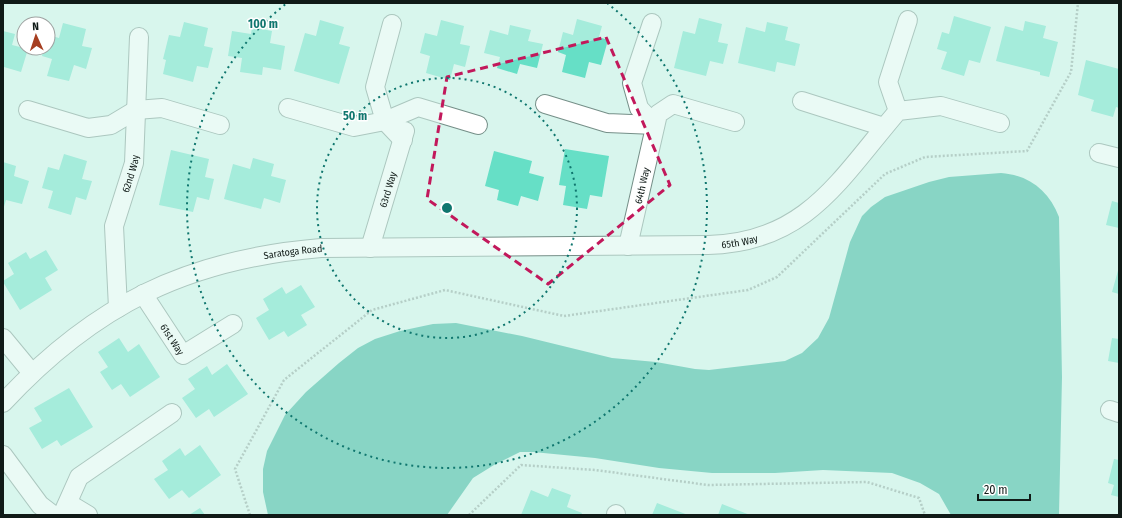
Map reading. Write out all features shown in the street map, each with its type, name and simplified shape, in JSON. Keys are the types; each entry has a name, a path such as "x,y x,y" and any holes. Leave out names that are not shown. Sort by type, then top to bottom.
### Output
{"street":[{"path":"908,20 888,82 898,111 941,106 1000,123"},
{"path":"652,23 632,83 639,108 656,125"},
{"path":"385,122 375,87 392,24"},
{"name":"62nd Way","path":"118,308 114,226 134,163 138,37"},
{"path":"802,101 884,127"},
{"path":"545,104 607,123 656,125"},
{"name":"64th Way","path":"628,246 658,114 673,104 735,122"},
{"path":"288,108 354,127 385,122 418,107 478,125"},
{"path":"28,110 88,128 111,125 136,110 162,108 220,125"},
{"name":"65th Way","path":"628,246 719,245 745,241 771,233 795,221 817,205 836,187 898,111"},
{"name":"63rd Way","path":"370,248 404,135 385,122"},
{"path":"1099,152 1119,158"},
{"name":"Saratoga Road","path":"3,403 54,353 92,324 118,308 143,294 196,272 242,259 289,251 370,248 628,246"},
{"name":"61st Way","path":"143,294 183,355 233,324"},
{"path":"3,338 32,373"},
{"path":"88,515 65,509 79,477 172,413"},
{"path":"3,455 40,505 53,515"}],"path":[{"path":"250,515 235,469 284,380 372,310 446,290 564,316 748,290 777,277 885,174 925,157 1027,151 1071,72 1078,3"},
{"path":"469,515 521,465 595,470 708,484 867,482 920,498 925,515"}],"highlighted area":[{"path":"606,37 670,185 548,284 427,199 447,77"}],"shaded area":[{"path":"1001,173 1020,177 1037,186 1050,199 1059,217 1062,377 1059,515 951,515 939,494 920,483 892,473 823,470 775,473 712,473 659,468 595,458 520,452 494,465 473,478 447,515 268,515 263,492 263,469 267,451 285,415 306,392 339,363 358,348 375,339 400,331 433,324 456,323 522,336 612,358 656,362 695,369 709,370 785,361 802,353 818,338 829,318 850,242 862,216 871,207 885,197 929,182 949,177"}],"building":[{"path":"954,16 991,27 980,63 969,60 964,76 941,69 947,52 937,49 942,32 949,34"},
{"path":"699,18 722,24 718,42 728,44 723,64 710,61 706,76 674,68 683,31 695,34"},
{"path":"577,19 602,26 599,37 608,40 601,65 589,62 585,78 562,72 566,55 558,52 563,32 573,35"},
{"path":"320,20 344,27 339,44 350,47 339,84 294,71 305,33 316,36"},
{"path":"441,20 464,26 460,44 470,46 465,67 454,64 450,80 426,73 430,56 420,53 425,33 437,36"},
{"path":"1025,21 1046,26 1043,38 1058,42 1049,77 1040,75 1040,72 996,61 1005,26 1023,31"},
{"path":"184,22 208,28 204,46 213,48 208,68 197,66 193,82 163,74 166,60 163,59 169,35 180,37"},
{"path":"767,22 788,27 785,40 800,44 795,66 777,62 775,72 738,63 746,27 765,32"},
{"path":"63,23 86,29 82,46 92,48 86,69 74,65 69,81 47,76 52,59 42,56 56,56 56,37 59,38"},
{"path":"510,25 531,30 528,41 543,44 537,68 520,64 517,74 497,68 500,57 484,53 490,30 508,35"},
{"path":"252,27 272,31 270,43 285,46 281,70 263,67 262,75 240,72 242,58 228,56 232,31 251,34"},
{"path":"3,31 15,34 12,45 16,46 16,56 26,56 21,72 4,67 3,71"},
{"path":"1086,60 1119,69 1119,108 1116,107 1113,117 1091,111 1094,100 1078,95"},
{"path":"565,149 609,156 602,197 590,195 587,209 563,205 566,186 559,185"},
{"path":"171,150 209,159 205,177 214,179 209,200 197,197 193,212 159,205"},
{"path":"494,151 532,161 529,173 544,177 538,201 521,196 518,206 497,200 499,190 485,186"},
{"path":"64,154 87,161 82,179 92,181 86,200 76,197 71,215 48,208 53,191 42,188 48,167 59,170"},
{"path":"253,158 274,164 271,176 286,180 280,203 264,198 261,209 224,199 233,164 250,169"},
{"path":"3,162 16,166 14,176 29,181 22,204 6,200 3,210"},
{"path":"1112,201 1119,203 1119,228 1106,225"},
{"path":"46,250 58,270 45,278 52,290 20,310 3,282 14,274 8,263 26,252 30,259"},
{"path":"1119,267 1119,294 1112,292"},
{"path":"301,285 315,307 301,315 307,325 288,337 284,331 269,340 256,318 269,310 263,299 282,287 286,294"},
{"path":"119,338 128,352 139,344 160,377 130,397 121,384 112,390 100,372 108,367 98,352"},
{"path":"1112,338 1119,339 1119,363 1108,361"},
{"path":"227,364 248,394 214,417 209,409 196,418 182,398 195,389 188,379 207,366 212,375"},
{"path":"69,388 93,427 61,446 57,440 42,449 29,428 42,421 34,408"},
{"path":"200,445 221,475 189,498 182,490 169,499 154,479 168,470 162,461 180,448 185,456"},
{"path":"1114,459 1119,460 1119,497 1111,495 1114,485 1108,483"},
{"path":"552,488 571,495 567,507 582,513 581,515 521,515 531,490 548,497"},
{"path":"657,503 688,515 652,515"},
{"path":"722,504 750,515 718,515"},
{"path":"200,508 205,515 189,515"}]}
